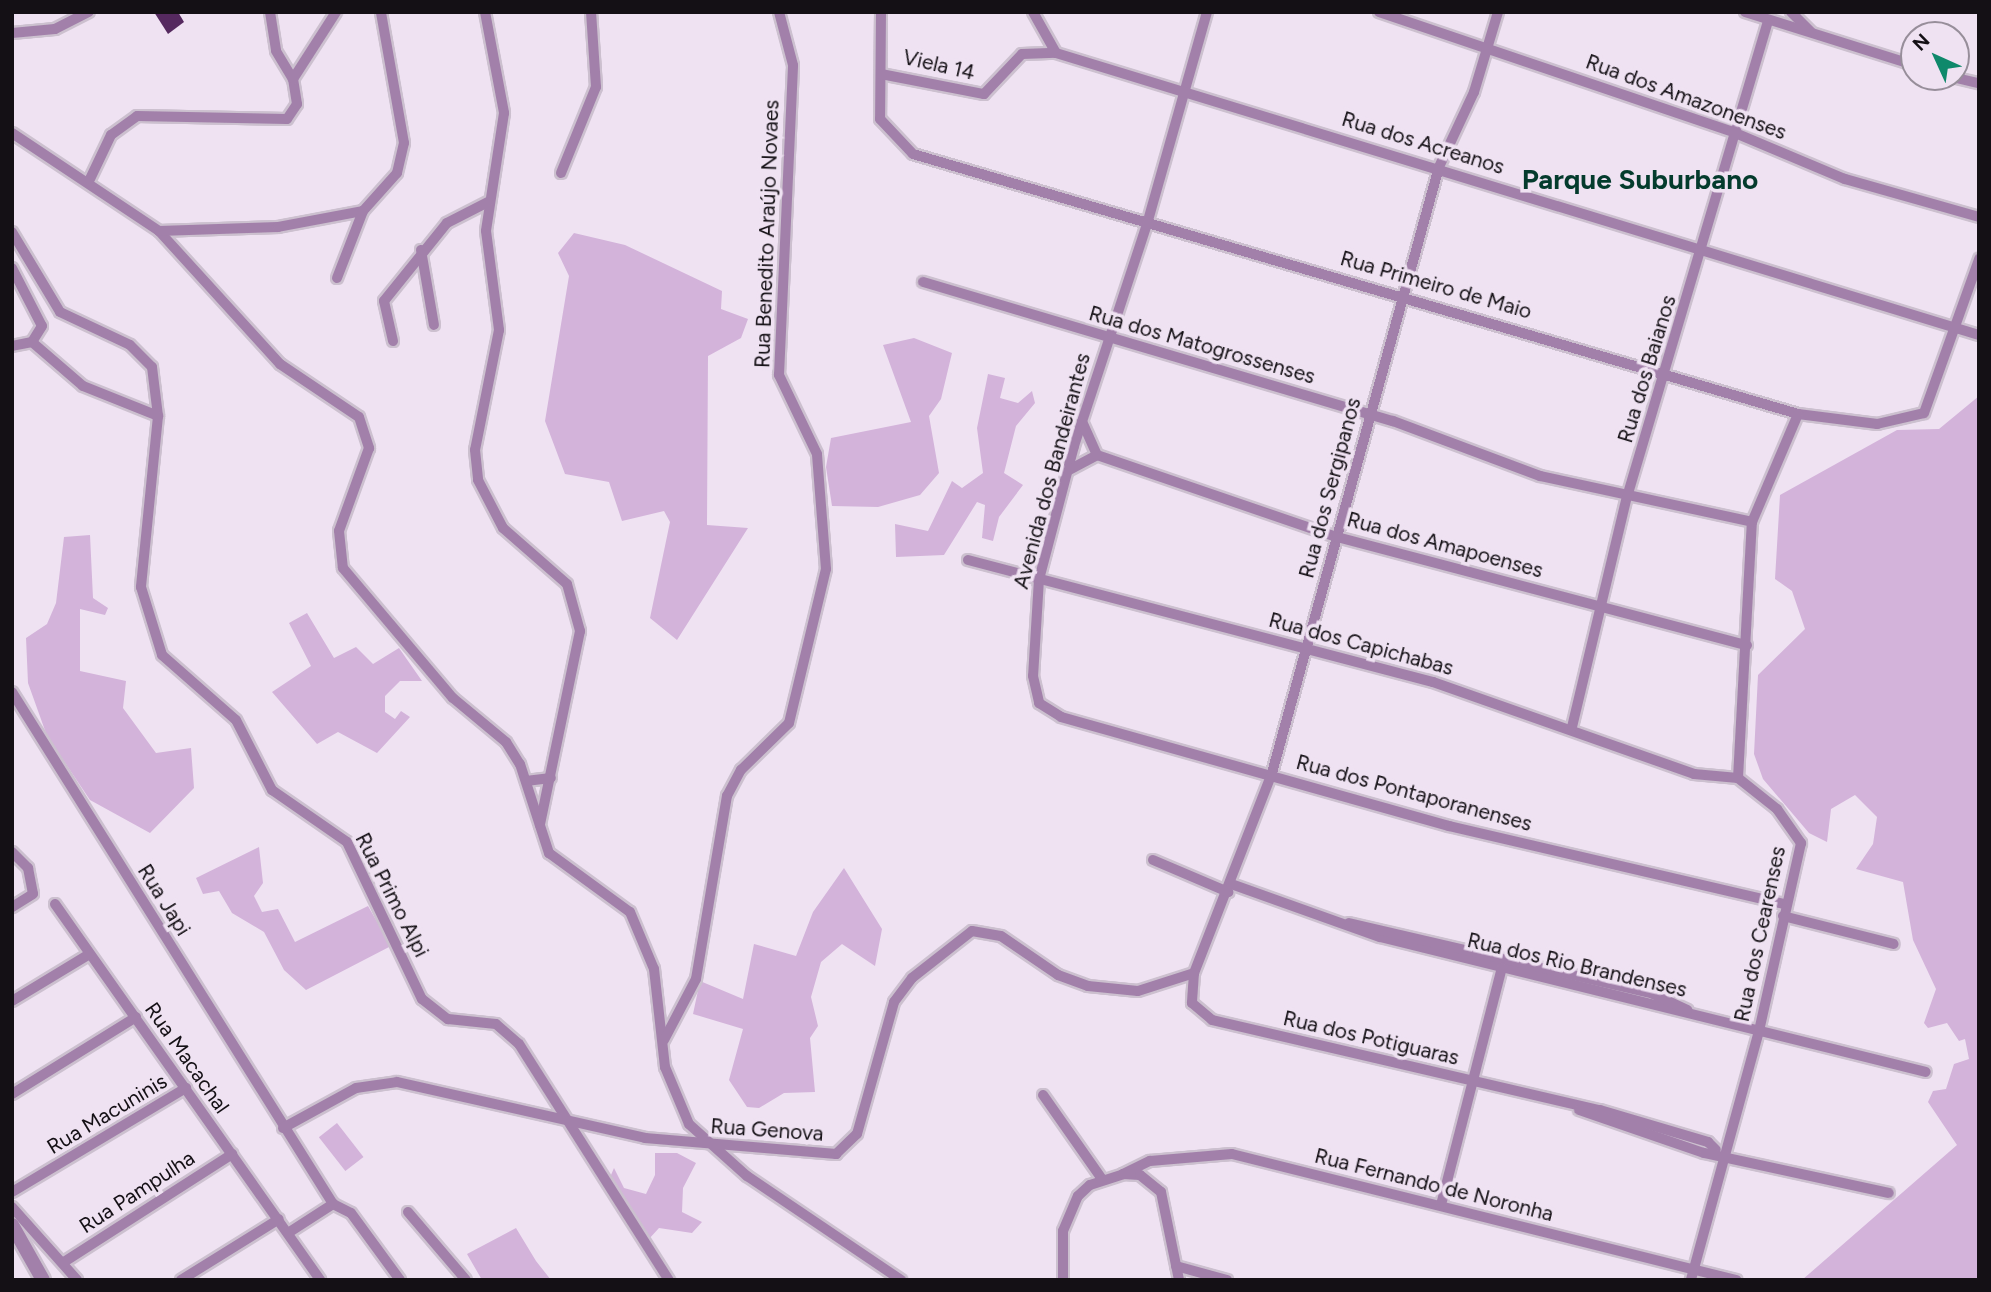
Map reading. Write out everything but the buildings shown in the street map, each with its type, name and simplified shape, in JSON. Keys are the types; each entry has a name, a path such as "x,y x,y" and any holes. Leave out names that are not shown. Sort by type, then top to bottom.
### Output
{"street":[{"path":"12,33 55,29 89,12"},
{"path":"90,179 111,135 136,116 186,113 276,123 297,104 293,79 276,51 270,12"},
{"path":"293,79 336,12"},
{"path":"337,278 363,211 397,173 404,144 381,12"},
{"path":"485,12 504,113 488,202 487,253 499,330 475,450 478,480 503,528 567,584 579,621 540,828"},
{"path":"561,173 596,87 590,12"},
{"path":"773,12 780,17"},
{"path":"881,12 876,42 881,74"},
{"path":"1034,12 1056,53"},
{"name":"Avenida dos Bandeirantes","path":"1039,703 1033,676 1039,579 1082,419 1106,339 1147,224 1208,12"},
{"name":"Rua dos Amazonenses","path":"1380,12 1491,47 1733,132 1845,179 1979,217"},
{"name":"Rua dos Sergipanos","path":"1194,973 1230,888 1272,773 1308,650 1401,294 1438,167 1491,47 1498,12"},
{"path":"1745,12 1767,23 1812,33 1900,61"},
{"path":"1791,12 1812,33"},
{"name":"Rua Benedito Araújo Novaes","path":"664,1040 696,979 727,796 741,770 789,723 826,569 817,454 779,375 793,65 780,17"},
{"name":"Rua dos Baianos","path":"1572,727 1597,607 1627,497 1668,373 1733,132 1767,23"},
{"name":"Viela 14","path":"881,74 984,94 1022,54 1056,53"},
{"name":"Rua dos Acreanos","path":"1056,53 1438,167 1702,253 1979,335"},
{"name":"Rua Primeiro de Maio","path":"881,74 884,129 932,162 1401,294 1798,414 1877,424 1913,419 1927,408 1954,328"},
{"path":"12,132 90,179 159,231 272,356 366,427 365,466 337,544 343,568 453,698 506,742 526,780 540,828 558,862 630,912 654,969 674,1094 707,1145 901,1280"},
{"path":"393,341 384,301 421,250 454,218 488,202"},
{"path":"159,231 278,228 363,211"},
{"name":"Rua Primo Alpi","path":"12,232 60,312 142,354 158,386 158,416 141,587 162,655 236,720 272,790 347,842 422,999 448,1018 508,1031 669,1280"},
{"path":"421,250 434,325"},
{"path":"1954,328 1979,259"},
{"path":"12,268 41,317 32,342"},
{"name":"Rua dos Matogrossenses","path":"923,282 1106,339 1369,415 1540,476 1752,523"},
{"path":"32,342 83,387 158,416"},
{"path":"12,346 32,342"},
{"path":"1738,778 1752,523 1798,414"},
{"path":"1067,472 1097,455 1082,419"},
{"name":"Rua dos Amapoenses","path":"1097,455 1337,537 1747,645"},
{"name":"Rua dos Capichabas","path":"968,560 1308,650 1572,727 1694,774 1738,778"},
{"name":"Rua Japi","path":"12,692 333,1204 351,1213 400,1280"},
{"name":"Rua dos Pontaporanenses","path":"1039,703 1061,717 1272,773 1449,826 1785,904"},
{"path":"526,780 551,778"},
{"name":"Rua dos Cearenses","path":"1692,1277 1728,1153 1759,1031 1785,904 1801,843 1777,809 1738,778"},
{"path":"12,852 28,868 33,894 12,907"},
{"path":"1153,860 1334,923"},
{"name":"Rua Macachal","path":"55,904 88,955 136,1017 320,1280"},
{"path":"1783,916 1894,944"},
{"name":"Rua dos Rio Brandenses","path":"1334,923 1502,968 1694,1013"},
{"name":"Rua dos Rio Brandenses","path":"1334,923 1383,926 1653,994 1694,1013"},
{"name":"Rua Genova","path":"283,1128 356,1088 397,1082 561,1116 645,1138 817,1155 847,1146 862,1119 894,1002 912,978 972,931 1001,936 1058,975 1088,986 1138,991 1194,973"},
{"path":"12,1001 88,955"},
{"path":"1441,1205 1502,968"},
{"name":"Rua dos Potiguaras","path":"1194,973 1192,1003 1212,1020 1577,1109 1704,1153 1716,1150 1888,1193"},
{"path":"1694,1013 1926,1072"},
{"path":"12,1094 136,1017"},
{"name":"Rua Macuninis","path":"12,1192 186,1088"},
{"path":"1043,1095 1102,1179 1084,1190 1069,1213 1063,1280"},
{"name":"Rua Fernando de Noronha","path":"1102,1179 1123,1174 1150,1161 1206,1151 1441,1205 1692,1277 1737,1280"},
{"name":"Rua Pampulha","path":"64,1262 232,1154"},
{"path":"1123,1174 1140,1175 1161,1192 1179,1280"},
{"path":"288,1233 333,1204"},
{"path":"12,1207 64,1262 77,1280"},
{"path":"408,1212 466,1280"},
{"path":"181,1280 279,1219"},
{"path":"12,1225 40,1279"},
{"path":"1177,1266 1227,1280"}],"shaded area":[{"path":"574,233 625,245 722,291 721,309 748,319 741,338 708,356 707,525 748,528 677,640 650,618 670,522 664,511 622,521 609,482 565,474 545,421 569,276 558,253"},
{"path":"914,338 952,353 941,399 929,416 939,473 920,495 878,507 832,506 826,467 831,438 911,422 883,345"},
{"path":"988,374 1005,378 1000,398 1018,403 1032,391 1035,403 1016,426 1004,473 1023,485 999,517 993,541 982,538 985,505 977,502 944,555 896,557 895,524 928,531 952,481 962,488 983,473 977,428"},
{"path":"1979,396 1979,1280 1802,1280 1957,1145 1928,1102 1933,1091 1946,1089 1954,1064 1969,1059 1965,1039 1959,1041 1947,1023 1928,1028 1924,1023 1936,989 1913,940 1903,882 1856,869 1873,844 1877,817 1855,795 1831,809 1827,842 1809,833 1763,779 1754,754 1758,675 1805,629 1792,591 1775,579 1780,495 1897,430 1939,429"},
{"path":"90,535 93,598 108,608 105,615 80,609 80,671 126,681 123,708 156,753 191,748 194,788 150,833 90,800 47,736 28,683 26,638 47,624 56,603 64,537"},
{"path":"307,613 334,658 356,647 373,664 399,648 422,681 400,681 385,696 385,712 395,719 401,711 410,717 377,753 338,732 317,744 272,692 311,666 289,623"},
{"path":"259,847 263,883 254,896 262,912 278,909 295,942 368,906 391,946 306,990 284,970 264,932 232,913 219,891 203,894 196,878"},
{"path":"844,868 882,929 875,966 842,944 821,962 811,997 818,1026 810,1038 815,1092 784,1093 759,1108 747,1107 729,1080 743,1029 693,1014 700,981 743,999 754,944 796,956 813,912"},
{"path":"337,1123 363,1157 345,1171 319,1137"},
{"path":"655,1153 677,1153 696,1163 683,1188 682,1212 702,1222 692,1233 659,1228 648,1240 608,1182 614,1168 624,1188 646,1194 655,1175"},
{"path":"516,1228 551,1280 482,1280 467,1254"}],"district":[{"name":"Parque Suburbano","path":"1640,179"}]}
